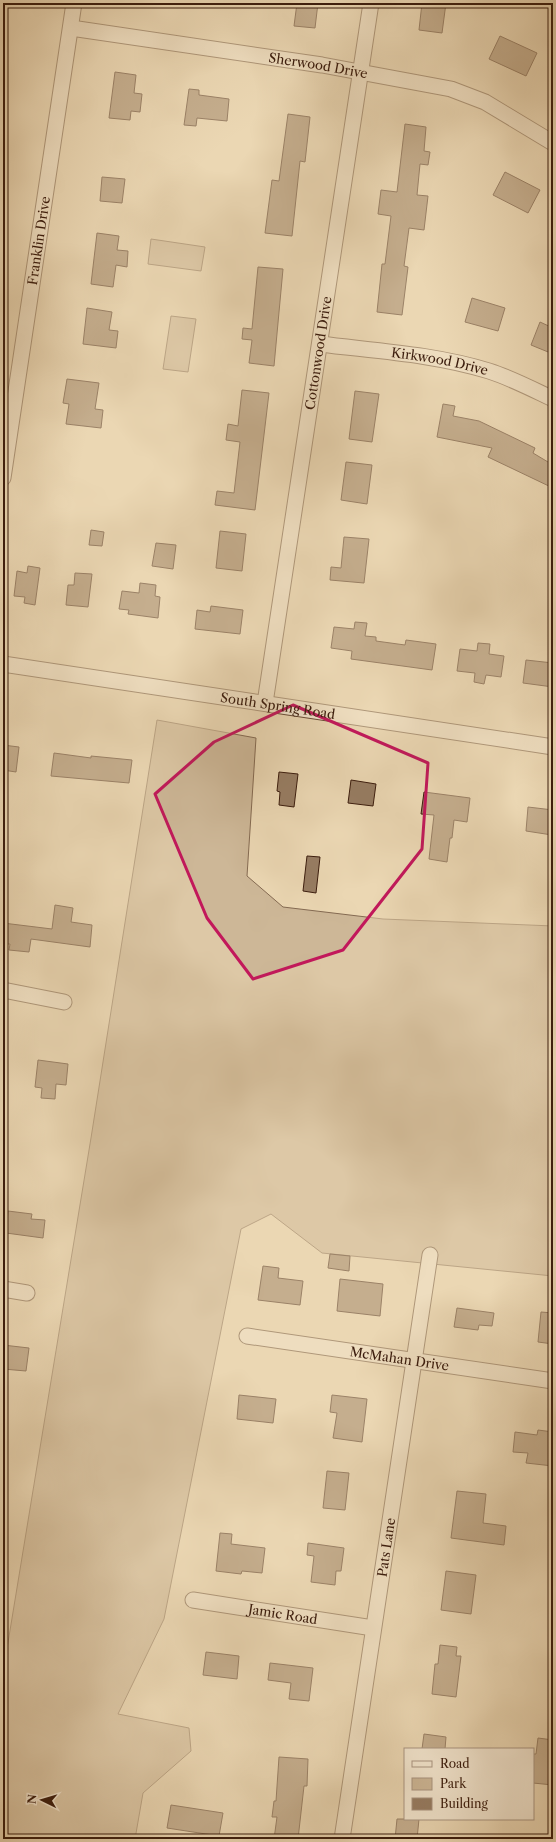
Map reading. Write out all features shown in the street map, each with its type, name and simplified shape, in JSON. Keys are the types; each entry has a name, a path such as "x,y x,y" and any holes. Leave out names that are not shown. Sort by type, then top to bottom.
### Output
{"street":[{"name":"Franklin Drive","path":"3,478 74,3"},
{"name":"Cottonwood Drive","path":"265,703 371,3"},
{"name":"Sherwood Drive","path":"71,28 361,72 451,89 485,102 553,143"},
{"name":"Kirkwood Drive","path":"320,344 417,356 481,369 510,378 553,399"},
{"name":"South Spring Road","path":"3,664 553,747"},
{"path":"3,990 64,1002"},
{"name":"Pats Lane","path":"342,1839 430,1255"},
{"path":"3,1288 27,1293"},
{"name":"McMahan Drive","path":"247,1336 553,1382"},
{"name":"Jamic Road","path":"193,1600 373,1628"}],"highlighted area":[{"path":"293,705 428,763 422,849 343,950 253,979 207,918 155,794 214,742"}],"green space":[{"path":"151,239 205,247 201,271 148,264"},
{"path":"171,316 196,319 188,372 163,369"},
{"path":"157,720 256,738 247,876 283,907 383,919 553,926 553,1276 322,1253 271,1214 241,1229 164,1619 118,1714 189,1728 191,1751 143,1793 135,1839 3,1839 3,1673 91,1138"}],"building":[{"path":"297,3 318,3 315,28 294,26"},
{"path":"422,3 446,3 442,33 419,30"},
{"path":"500,36 537,53 526,76 489,59"},
{"path":"115,72 136,75 134,93 142,94 140,112 131,111 130,120 109,118"},
{"path":"189,89 199,90 199,95 229,99 227,121 197,118 196,126 184,125"},
{"path":"288,114 310,117 305,162 300,161 292,236 265,233 272,180 279,181"},
{"path":"405,124 426,127 424,151 430,152 428,165 420,164 417,195 428,196 424,230 409,228 404,266 408,267 402,315 377,312 382,264 385,264 391,216 378,214 381,190 397,192"},
{"path":"505,172 540,190 528,213 493,195"},
{"path":"102,177 125,179 122,203 100,201"},
{"path":"97,233 119,236 117,250 128,251 127,267 116,265 113,287 91,284"},
{"path":"258,267 283,269 274,366 249,363 252,340 242,339 243,328 252,329"},
{"path":"472,298 505,308 498,331 465,322"},
{"path":"87,308 112,312 109,330 118,331 116,348 83,344"},
{"path":"540,322 553,328 553,354 531,345"},
{"path":"67,379 99,383 95,409 103,410 101,428 66,424 69,404 63,403"},
{"path":"242,390 269,393 255,510 215,505 217,491 234,493 240,442 226,440 228,424 238,426"},
{"path":"355,391 379,394 372,442 349,439"},
{"path":"443,404 455,406 453,416 479,421 535,448 533,453 553,465 553,488 488,457 492,448 437,437"},
{"path":"346,462 372,465 367,504 341,500"},
{"path":"91,530 104,532 102,546 89,545"},
{"path":"220,531 246,534 242,571 216,568"},
{"path":"344,537 369,539 364,583 330,580 331,567 341,568"},
{"path":"156,543 176,545 173,569 152,566"},
{"path":"28,566 40,568 35,605 24,603 25,597 14,596 17,571 27,573"},
{"path":"75,573 92,574 88,607 66,605 68,585 74,585"},
{"path":"140,583 156,585 155,596 160,597 158,618 128,614 129,610 119,609 122,591 139,593"},
{"path":"211,606 243,610 240,634 195,629 197,610 210,612"},
{"path":"355,622 367,623 365,636 376,637 376,641 405,645 406,640 436,644 432,670 351,659 352,651 331,648 334,627 354,629"},
{"path":"478,643 490,644 489,654 504,656 501,677 486,675 484,684 474,682 475,673 457,671 460,649 477,651"},
{"path":"526,660 553,663 553,687 523,683"},
{"path":"3,745 19,747 16,772 3,770"},
{"path":"54,753 91,758 91,756 132,760 129,783 51,776"},
{"path":"279,772 298,774 294,807 279,805 280,792 277,791"},
{"path":"351,780 376,784 373,806 348,803"},
{"path":"424,792 470,798 467,822 454,820 447,862 429,859 434,815 421,814"},
{"path":"528,807 553,810 552,835 526,831"},
{"path":"307,856 320,857 316,893 303,891"},
{"path":"55,905 73,908 71,922 92,925 90,947 31,939 29,952 9,950 10,944 3,944 3,923 52,929"},
{"path":"38,1060 68,1064 66,1085 56,1084 55,1099 41,1098 42,1088 35,1087"},
{"path":"8,1211 32,1214 31,1219 45,1220 43,1238 6,1233"},
{"path":"330,1254 350,1256 349,1271 328,1268"},
{"path":"263,1266 279,1268 278,1278 303,1281 300,1305 258,1300"},
{"path":"340,1279 383,1284 380,1316 337,1311"},
{"path":"457,1308 494,1313 492,1326 479,1325 478,1330 454,1327"},
{"path":"541,1312 553,1313 553,1344 538,1342"},
{"path":"3,1345 29,1348 26,1371 3,1369"},
{"path":"239,1395 276,1399 273,1423 237,1419"},
{"path":"332,1395 367,1399 362,1442 333,1438 337,1413 330,1412"},
{"path":"538,1430 553,1432 553,1466 526,1463 528,1453 513,1452 515,1432 537,1435"},
{"path":"327,1471 349,1473 345,1510 323,1508"},
{"path":"457,1491 486,1494 483,1523 506,1526 504,1545 451,1538"},
{"path":"220,1533 232,1534 231,1544 265,1548 262,1573 242,1571 241,1574 216,1571"},
{"path":"308,1543 344,1548 341,1571 336,1571 335,1585 311,1582 314,1556 307,1555"},
{"path":"446,1571 476,1575 471,1614 441,1610"},
{"path":"440,1645 457,1647 456,1656 461,1656 456,1697 432,1694 435,1664 438,1664"},
{"path":"206,1652 239,1656 237,1679 203,1675"},
{"path":"270,1663 313,1668 309,1701 289,1699 291,1683 268,1680"},
{"path":"424,1734 446,1737 445,1748 422,1748"},
{"path":"538,1738 553,1740 553,1785 534,1783 534,1754 536,1754"},
{"path":"279,1757 308,1759 307,1786 304,1786 298,1839 274,1839 277,1817 272,1817 274,1801 276,1801"},
{"path":"171,1805 223,1813 219,1836 167,1828"},
{"path":"397,1819 419,1820 417,1839 395,1839"}]}
